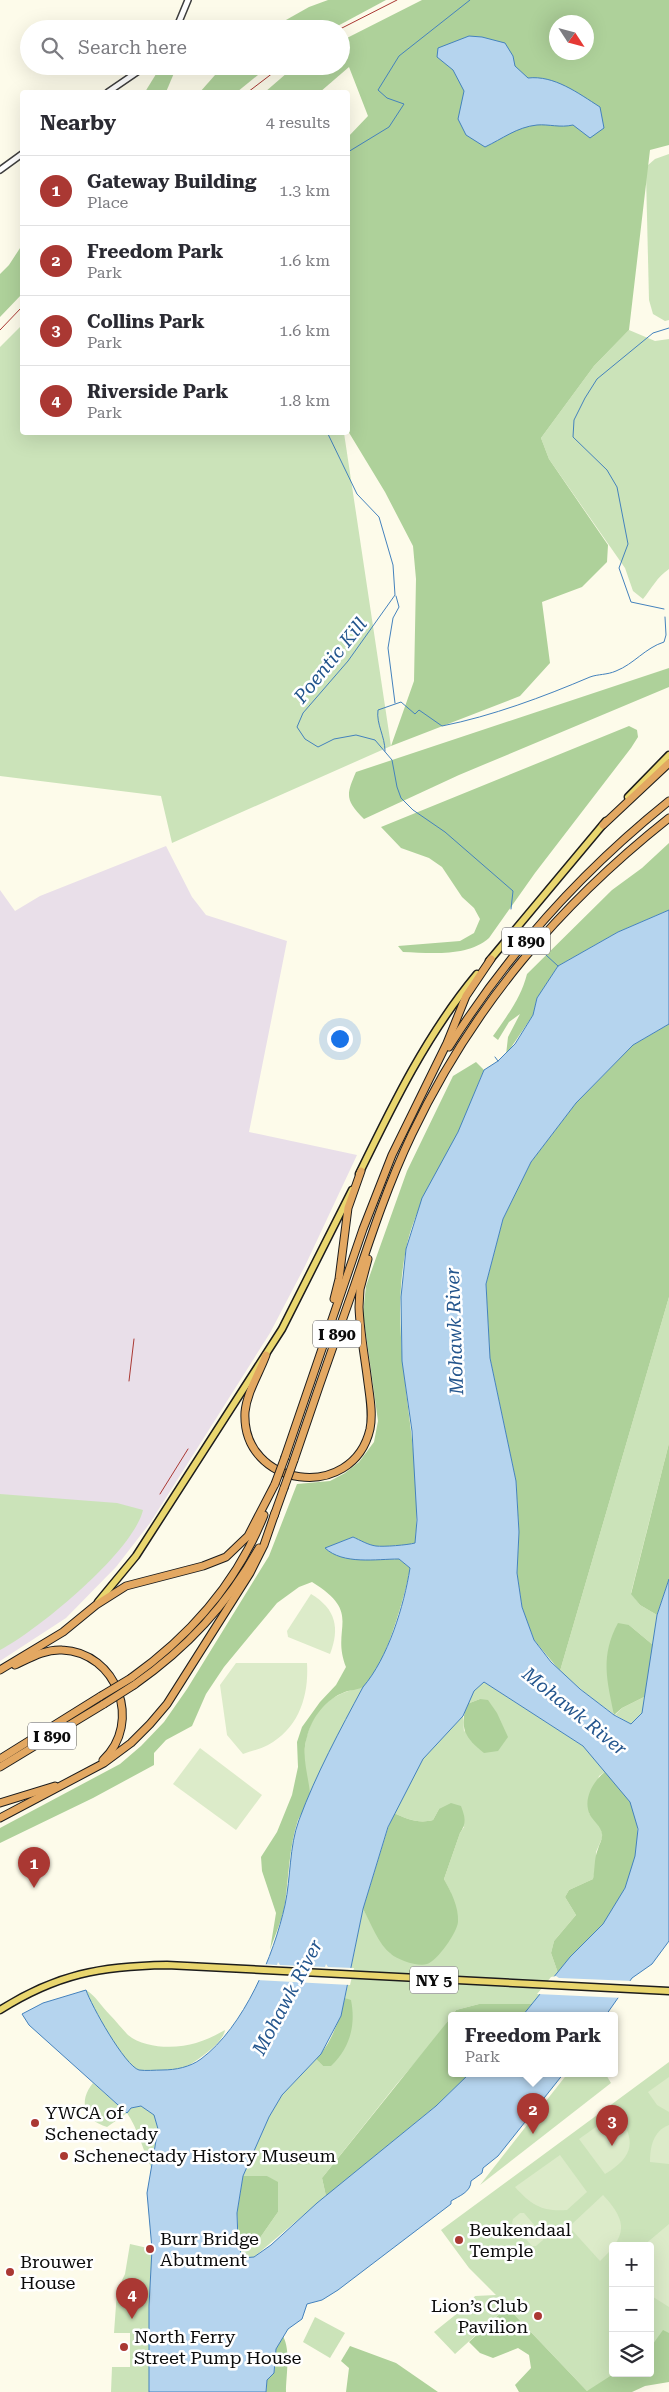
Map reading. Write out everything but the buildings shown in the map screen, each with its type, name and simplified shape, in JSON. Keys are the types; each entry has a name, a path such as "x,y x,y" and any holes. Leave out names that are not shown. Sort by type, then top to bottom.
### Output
{"highway":[{"path":"603,825 669,764"},
{"name":"I 890","path":"0,1759 131,1678 184,1636 218,1598 252,1541 275,1484 372,1204 414,1108 469,1017 532,933 599,862 669,801"},
{"name":"I 890","path":"0,1767 134,1686 183,1648 219,1610 252,1561 275,1513 381,1207 427,1104 490,1000 522,959 573,902 606,870 669,818"},
{"path":"414,1108 447,1043 466,996 491,959"},
{"path":"317,1363 339,1279 348,1208 361,1171"},
{"path":"266,1355 246,1406 247,1430 256,1451 278,1470 302,1478 324,1476 347,1465 363,1446 371,1423 359,1298 381,1207"},
{"path":"0,1671 63,1632 96,1605 126,1586 203,1566 226,1558 248,1536 275,1484"},
{"path":"0,1818 80,1776 120,1752 141,1734 166,1704 258,1560 275,1513"},
{"path":"0,1671 44,1652 62,1650 77,1652 92,1659 111,1676 123,1707 121,1733 108,1756 80,1776"},
{"path":"0,1803 72,1780"}],"main road":[{"path":"96,1605 136,1556 266,1355 306,1283 394,1102 419,1058 458,999 603,825 669,755"},
{"name":"NY 5","path":"0,2010 18,1998 64,1978 106,1967 167,1965 669,1991"}],"street":[{"path":"180,20 188,0"},
{"path":"111,90 133,75"},
{"path":"0,170 20,155"}],"shaded area":[{"path":"166,846 192,897 206,915 287,941 249,1132 357,1155 305,1266 270,1333 150,1523 116,1567 66,1618 0,1661 0,890 15,911 40,896"}],"green space":[{"path":"328,0 386,0 349,20 286,20 309,7"},
{"path":"422,0 669,0 669,145 650,150 629,330 594,366 541,438 549,459 608,545 607,562 582,587 542,602 550,663 520,696 391,746 414,681 416,579 413,546 385,492 350,434 350,135 368,116 350,70 350,36"},
{"path":"155,75 173,75 167,90 146,90"},
{"path":"215,75 258,75 239,90 202,90"},
{"path":"285,75 340,75 322,90 267,90"},
{"path":"669,154 669,320 665,321 653,314 649,300 646,174 647,166 655,159"},
{"path":"20,248 20,296 0,317 0,274 9,265"},
{"path":"20,327 20,435 344,435 391,746 172,843 161,796 0,776 0,347"},
{"path":"629,330 655,341 669,339 669,569 658,579 643,599 633,591 625,568 549,459 541,438 594,366"},
{"path":"669,668 669,687 459,775 364,819 350,802 350,786 356,772"},
{"path":"629,726 637,730 638,737 631,748 535,873 489,938 480,944 460,951 437,953 403,952 398,946 460,941 474,933 480,919 474,908 462,897 442,867 429,858 401,848 381,827"},
{"path":"669,843 669,910 618,932 558,966 537,998 533,1015 506,1055 508,1037 520,1014 509,1022 498,1040 493,1036 517,999 527,974 612,890 642,868"},
{"path":"669,1024 669,1297 560,1671 534,1640 522,1607 517,1573 519,1532 516,1481 490,1358 486,1284 503,1219 531,1162 576,1103 633,1045"},
{"path":"476,1062 484,1070 462,1124 415,1218 406,1249 401,1286 400,1323 415,1470 417,1507 415,1543 396,1546 376,1546 353,1537 326,1548 363,1560 399,1559 410,1568 408,1580 393,1631 379,1666 371,1679 363,1687 345,1692 332,1699 316,1716 309,1730 305,1751 310,1796 295,1830 284,1909 270,1950 276,1913 262,1871 261,1857 277,1832 292,1795 298,1767 297,1742 302,1727 320,1702 336,1685 346,1667 342,1653 341,1612 337,1603 328,1593 312,1582 299,1587 277,1603 224,1667 206,1694 192,1726 166,1740 154,1753 154,1765 93,1798 0,1843 0,1828 120,1764 164,1722 187,1689 269,1556 297,1484 330,1481 345,1473 359,1462 374,1442 378,1421 363,1313 366,1286 407,1171 453,1076"},
{"path":"669,1297 669,1443 631,1593 640,1605 657,1615 653,1645 629,1625 615,1715 585,1693 560,1671"},
{"path":"669,1443 669,1579 657,1615 640,1605 631,1594"},
{"path":"0,1494 117,1503 143,1510 136,1527 122,1547 82,1588 37,1626 0,1650"},
{"path":"311,1594 326,1606 334,1620 335,1636 330,1654 288,1637 287,1631"},
{"path":"618,1623 629,1625 653,1645 646,1696 622,1708 614,1715 607,1679 607,1657 612,1635"},
{"path":"236,1663 307,1663 304,1699 300,1710 287,1730 268,1745 243,1754 227,1735 220,1685"},
{"path":"484,1682 583,1746 606,1771 599,1776 589,1813 600,1826 603,1836 596,1852 596,1866 593,1879 569,1890 565,1897 576,1915 554,1941 551,1953 558,1973 532,2004 479,2004 455,2012 448,2012 448,2021 435,2039 322,2178 326,2196 254,2257 242,2258 240,2252 255,2245 278,2212 267,2176 243,2176 269,2117 282,2095 316,2059 323,2066 351,2001 345,1998 363,1909 391,1954 451,1893 444,1879 460,1833 464,1827 439,1809 433,1820 428,1821 413,1820 394,1813 423,1758 463,1716 464,1732 480,1699 467,1704 474,1691"},
{"path":"363,1687 310,1794 304,1756 308,1731 321,1709 330,1700"},
{"path":"646,1696 642,1713 631,1724 615,1715 622,1708"},
{"path":"480,1699 488,1700 497,1713 508,1737 498,1751 484,1753 472,1742 465,1732 464,1720 467,1704"},
{"path":"200,1748 262,1795 236,1830 173,1784"},
{"path":"606,1771 628,1797 636,1816 638,1832 637,1849 633,1866 620,1899 611,1913 558,1973 551,1953 554,1941 576,1915 565,1897 569,1890 593,1879 596,1856 602,1836 600,1829 590,1815 587,1803 590,1790 597,1779"},
{"path":"451,1803 461,1806 465,1820 444,1879 456,1905 457,1927 436,1958 427,1964 414,1964 398,1959 386,1950 363,1909 394,1813 413,1820 428,1821 433,1820 439,1809"},
{"path":"86,1990 128,2035 143,2043 171,2047 188,2045 215,2036 225,2030 214,2047 191,2064 145,2092 81,1991"},
{"path":"345,1998 351,2000 353,2018 350,2036 338,2059 331,2066 323,2066 316,2059 334,2031"},
{"path":"479,2004 532,2004 525,2012 455,2012 456,2010"},
{"path":"448,2021 448,2077 466,2077 436,2106 326,2196 322,2178"},
{"path":"669,2062 669,2366 654,2371 654,2242 609,2242 609,2377 632,2377 587,2391 507,2307 455,2354 434,2332 469,2304 475,2296 496,2295 469,2268 441,2230"},
{"path":"565,2077 607,2077 611,2083 480,2185"},
{"path":"669,2077 669,2112 657,2105 648,2092"},
{"path":"93,2083 127,2113 107,2127 93,2120 86,2109 86,2096"},
{"path":"141,2106 154,2115 158,2129 151,2167 131,2119 127,2113 131,2108"},
{"path":"617,2112 627,2131 629,2147 622,2161 605,2174 579,2139"},
{"path":"669,2125 669,2164 650,2162 656,2135"},
{"path":"560,2155 587,2192 567,2210 551,2210 532,2203 515,2187"},
{"path":"243,2176 267,2176 278,2182 278,2212 255,2245 240,2252 237,2213"},
{"path":"603,2195 617,2214 621,2229 616,2242 609,2242 609,2252 600,2261 572,2230 572,2224"},
{"path":"520,2213 524,2213 543,2235 543,2240 536,2246 532,2246 512,2223 513,2219"},
{"path":"669,2224 669,2307 654,2298 654,2242 648,2242"},
{"path":"130,2244 152,2249 149,2306 149,2392 111,2392 112,2367 130,2367 130,2333 114,2333 117,2291 125,2274"},
{"path":"507,2307 587,2391 609,2377 654,2377 654,2342 663,2330 669,2333 669,2382 645,2386 632,2392 519,2392 515,2385 531,2368 529,2355 518,2348 493,2358 480,2353 469,2342"},
{"path":"315,2317 345,2333 330,2358 303,2342"},
{"path":"283,2336 287,2349 286,2392 266,2392 267,2380 274,2373 276,2349"},
{"path":"350,2346 396,2363 438,2392 346,2392 349,2368 341,2361"}],"water":[{"path":"469,36 505,43 513,56 515,66 528,78 547,79 566,86 600,107 604,128 590,138 573,125 530,126 485,147 466,135 458,119 464,91 453,70 437,57 438,48"},
{"name":"Mohawk River","path":"669,910 669,1024 633,1045 576,1103 531,1162 503,1219 486,1284 490,1358 516,1481 519,1532 517,1573 522,1607 534,1640 551,1662 580,1689 614,1715 631,1724 642,1713 657,1615 669,1579 669,1941 652,1964 632,1978 608,2012 525,2012 570,1957 603,1924 625,1888 635,1856 638,1829 630,1802 583,1746 484,1682 474,1691 463,1716 423,1759 388,1827 363,1909 341,2016 321,2054 282,2095 269,2117 243,2176 237,2213 238,2241 242,2258 254,2257 271,2245 317,2203 436,2106 466,2077 561,2077 498,2156 483,2168 482,2173 471,2181 467,2191 451,2201 451,2204 338,2290 322,2300 307,2304 302,2319 288,2329 276,2349 274,2373 267,2380 266,2392 149,2392 149,2306 152,2249 147,2193 158,2129 154,2115 141,2106 131,2108 127,2113 29,2025 22,2014 43,2003 86,1990 101,2021 117,2047 133,2066 139,2070 167,2070 188,2066 201,2059 217,2045 244,2009 265,1967 280,1925 287,1894 293,1841 299,1820 337,1736 363,1687 380,1662 394,1631 404,1599 410,1568 399,1559 350,1559 341,1557 325,1548 353,1537 376,1546 396,1546 415,1543 417,1520 412,1431 402,1361 401,1297 406,1249 422,1198 458,1132 484,1070 498,1061 515,1044 533,1015 537,998 558,966 618,932"}],"pier":[{"path":"278,1962 280,1965 325,1967 326,1964 328,1967 354,1968 350,1985 256,1980 262,1964 277,1965"},
{"path":"556,1976 559,1978 633,1981 623,1998 537,1994 551,1977"}],"waterway":[{"name":"Poentic Kill","path":"350,151 389,127 404,104 387,98 378,90 399,56 470,0"},
{"path":"664,609 631,602 619,568 628,544 617,487 607,470 573,437 574,420 597,379 653,333 669,328"},
{"name":"Poentic Kill","path":"328,435 357,494 379,517 393,565 395,595 348,661 303,713 297,727 305,739 318,747 334,739 356,735 375,740 392,760 401,798 413,810 445,832 513,891 511,909"},
{"path":"395,703 388,648 393,618 399,607 396,596"},
{"path":"385,751 378,720 378,710 401,702 415,714 419,710 442,726 536,699 590,677 622,668 651,648 664,642 666,635 665,617"},
{"name":"Poentic Kill","path":"546,955 558,966"},
{"path":"495,1057 498,1061"}],"railway":[{"path":"350,24 397,0"},
{"path":"251,90 270,75"},
{"path":"0,330 20,309"},
{"path":"129,1381 134,1339"},
{"path":"160,1494 188,1449"}],"place":[{"name":"Gateway Building","path":"34,1888"},
{"name":"YWCA of Schenectady","path":"35,2123"},
{"name":"Freedom Park","path":"533,2134"},
{"name":"Collins Park","path":"612,2146"},
{"name":"Schenectady History Museum","path":"64,2156"},
{"name":"Beukendaal Temple","path":"459,2240"},
{"name":"Burr Bridge Abutment","path":"150,2249"},
{"name":"Brouwer House","path":"10,2272"},
{"name":"Lion’s Club Pavilion","path":"538,2316"},
{"name":"Riverside Park","path":"132,2319"},
{"name":"North Ferry Street Pump House","path":"124,2347"}]}
